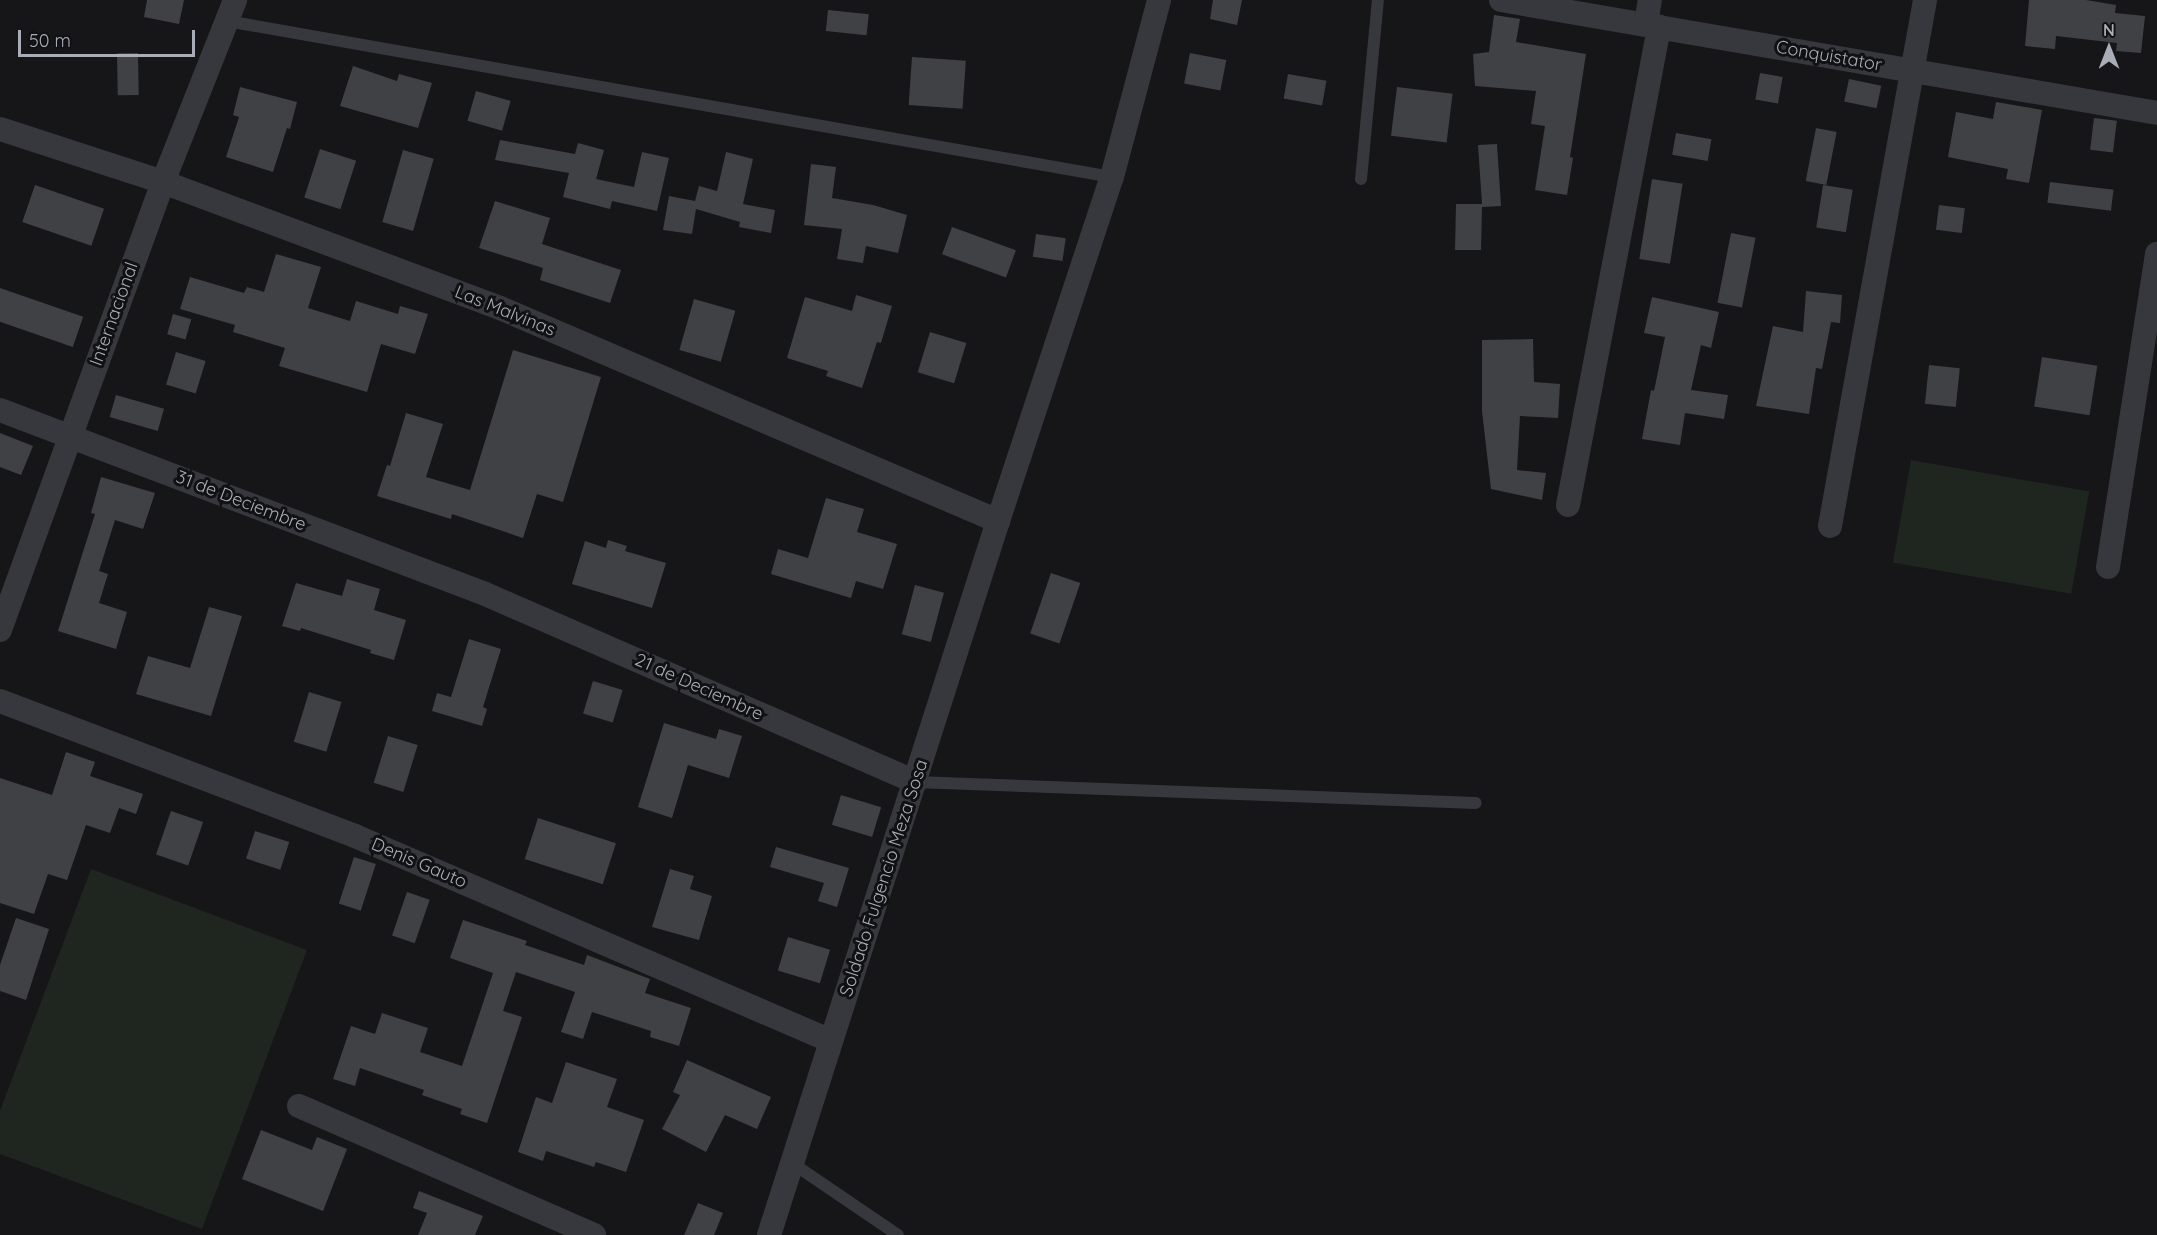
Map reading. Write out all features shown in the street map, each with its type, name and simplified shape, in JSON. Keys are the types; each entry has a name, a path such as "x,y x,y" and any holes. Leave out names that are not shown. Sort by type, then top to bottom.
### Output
{"street":[{"name":"Soldado Fulgencio Meza Sosa","path":"769,1235 998,521 1112,177 1159,0"},
{"name":"Conquistator","path":"1501,0 2157,113"},
{"path":"1568,505 1652,25 1650,0"},
{"path":"1830,525 1925,0"},
{"name":"Internacional","path":"0,630 163,182 231,11"},
{"name":"Las Malvinas","path":"0,129 163,182 500,308 998,521"},
{"path":"2108,567 2157,254"},
{"name":"31 de Deciembre","path":"0,410 483,593"},
{"name":"21 de Deciembre","path":"483,593 915,782"},
{"name":"Denis Gauto","path":"0,701 354,836 831,1041"},
{"path":"298,1106 594,1235"}],"lane":[{"path":"1361,179 1378,0"},
{"path":"231,11 1112,177"},
{"path":"915,782 1476,803"},
{"path":"792,1162 898,1235"}],"shaded area":[{"path":"1911,460 2089,491 2071,594 1893,562"},
{"path":"91,869 307,950 202,1229 0,1154 0,1111"}],"building":[{"path":"147,0 184,0 179,24 144,17"},
{"path":"1213,0 1242,0 1237,25 1210,19"},
{"path":"2029,0 2086,0 2116,5 2115,13 2145,16 2141,53 2116,51 2117,43 2056,36 2055,49 2025,46"},
{"path":"828,10 869,14 867,35 826,31"},
{"path":"1494,15 1520,19 1516,42 1586,54 1570,157 1573,158 1567,195 1535,190 1545,126 1531,124 1536,91 1475,86 1473,54 1489,52"},
{"path":"117,53 138,53 139,95 118,95"},
{"path":"1190,53 1226,60 1220,90 1184,83"},
{"path":"912,57 966,61 963,109 909,105"},
{"path":"353,66 397,81 399,74 432,83 418,128 340,106"},
{"path":"1760,73 1783,77 1778,104 1755,100"},
{"path":"1288,74 1326,81 1322,105 1284,99"},
{"path":"1849,79 1881,86 1876,108 1844,101"},
{"path":"240,87 297,102 290,129 287,128 273,172 226,157 239,117 233,115"},
{"path":"1397,87 1453,94 1447,142 1391,136"},
{"path":"476,91 511,101 502,131 467,121"},
{"path":"1996,102 2042,110 2029,183 2006,179 2008,169 1948,157 1956,112 1993,119"},
{"path":"2094,118 2117,121 2113,153 2090,150"},
{"path":"1816,128 1837,132 1826,185 1806,181"},
{"path":"1676,133 1711,139 1708,161 1672,155"},
{"path":"500,140 575,154 578,143 604,150 596,179 634,187 642,152 669,158 657,211 612,201 610,209 563,197 569,173 495,160"},
{"path":"1497,144 1501,206 1482,207 1481,250 1455,250 1456,204 1482,204 1478,145"},
{"path":"320,149 356,161 340,209 304,198"},
{"path":"403,150 434,159 413,231 382,222"},
{"path":"726,152 753,159 743,204 775,210 771,233 739,227 740,222 696,209 692,234 663,230 669,196 695,201 699,186 717,191"},
{"path":"811,164 836,167 832,198 873,205 907,215 898,253 866,246 863,263 837,259 842,229 804,225"},
{"path":"1652,179 1683,184 1670,264 1639,259"},
{"path":"2050,182 2114,190 2111,211 2047,203"},
{"path":"35,185 104,209 91,246 22,222"},
{"path":"1823,185 1853,190 1846,232 1816,227"},
{"path":"495,201 550,218 542,244 621,270 610,303 540,280 543,268 479,248"},
{"path":"1939,205 1965,208 1962,233 1936,230"},
{"path":"952,227 1016,250 1006,278 942,254"},
{"path":"1731,233 1756,238 1742,307 1717,303"},
{"path":"1036,234 1066,238 1063,261 1033,257"},
{"path":"276,254 321,267 308,308 350,321 356,301 398,314 400,306 428,314 415,354 381,344 367,392 279,366 285,348 233,332 235,325 180,309 190,277 244,293 247,287 264,292"},
{"path":"0,288 83,317 73,347 0,322"},
{"path":"1806,291 1842,295 1840,323 1831,322 1822,369 1816,368 1809,414 1756,406 1773,326 1803,332"},
{"path":"856,295 892,306 881,343 877,342 862,388 826,376 828,371 787,358 805,297 852,311"},
{"path":"1652,297 1719,312 1711,348 1701,345 1691,390 1728,395 1724,419 1685,413 1680,445 1642,439 1651,390 1654,391 1665,337 1644,333"},
{"path":"694,299 735,311 721,362 679,350"},
{"path":"173,314 191,319 185,339 167,334"},
{"path":"930,332 966,343 954,383 918,372"},
{"path":"1533,339 1534,382 1560,384 1558,418 1520,416 1517,470 1546,473 1542,500 1491,489 1482,411 1482,340"},
{"path":"513,350 601,377 563,502 537,494 523,538 452,514 451,519 377,496 387,465 390,466 406,413 443,424 426,477 470,490"},
{"path":"176,352 206,361 196,394 166,385"},
{"path":"2042,357 2097,366 2089,415 2034,406"},
{"path":"1929,365 1960,368 1956,407 1925,404"},
{"path":"116,395 164,409 158,431 110,417"},
{"path":"0,433 33,446 21,475 0,467"},
{"path":"101,477 155,493 143,529 115,520 99,571 108,574 99,603 127,612 116,649 58,631 95,514 91,513"},
{"path":"826,498 864,509 857,532 897,544 883,589 856,581 851,598 771,574 778,549 808,558"},
{"path":"608,540 627,546 625,551 666,563 652,608 572,584 585,541 606,548"},
{"path":"1051,573 1080,583 1059,644 1030,634"},
{"path":"347,579 380,589 374,610 406,620 394,660 370,653 371,650 301,628 300,631 282,626 296,583 342,596"},
{"path":"915,585 944,593 931,642 902,634"},
{"path":"209,607 242,616 211,716 136,694 148,656 190,668"},
{"path":"469,639 501,649 483,707 487,709 482,726 432,711 437,693 451,697"},
{"path":"593,681 623,690 613,723 583,714"},
{"path":"309,692 342,702 326,752 294,742"},
{"path":"664,723 716,739 719,729 742,736 729,778 688,765 672,818 638,807"},
{"path":"388,736 418,745 403,792 374,783"},
{"path":"66,752 95,762 90,776 143,794 136,814 119,808 110,833 86,825 67,880 48,874 34,914 0,903 0,778 52,795"},
{"path":"841,795 881,807 872,837 832,825"},
{"path":"171,811 203,822 188,866 156,854"},
{"path":"538,818 616,843 603,884 525,859"},
{"path":"255,831 289,842 280,870 246,859"},
{"path":"776,847 849,868 837,907 818,901 824,883 770,867"},
{"path":"354,857 376,864 361,911 339,904"},
{"path":"670,869 694,876 690,889 712,896 699,940 652,927"},
{"path":"407,892 430,900 415,943 392,935"},
{"path":"16,918 49,929 26,1000 0,991 0,965"},
{"path":"463,920 527,941 525,945 584,965 587,955 650,979 645,993 691,1008 679,1046 650,1037 651,1031 592,1012 583,1039 561,1032 575,992 516,972 503,1011 522,1017 487,1123 460,1114 462,1109 422,1095 424,1090 360,1068 355,1086 333,1079 351,1026 375,1034 382,1013 428,1028 420,1052 462,1066 493,973 450,958"},
{"path":"788,937 830,950 820,983 778,970"},
{"path":"687,1060 771,1097 757,1129 725,1115 706,1152 662,1129 680,1095 673,1092"},
{"path":"566,1062 617,1079 607,1107 644,1120 626,1172 596,1162 594,1167 546,1151 543,1161 518,1152 536,1097 552,1103"},
{"path":"261,1130 312,1150 317,1137 347,1149 323,1211 242,1179"},
{"path":"419,1191 483,1216 475,1235 418,1235 427,1213 413,1208"},
{"path":"698,1203 723,1213 714,1235 684,1235"}]}
